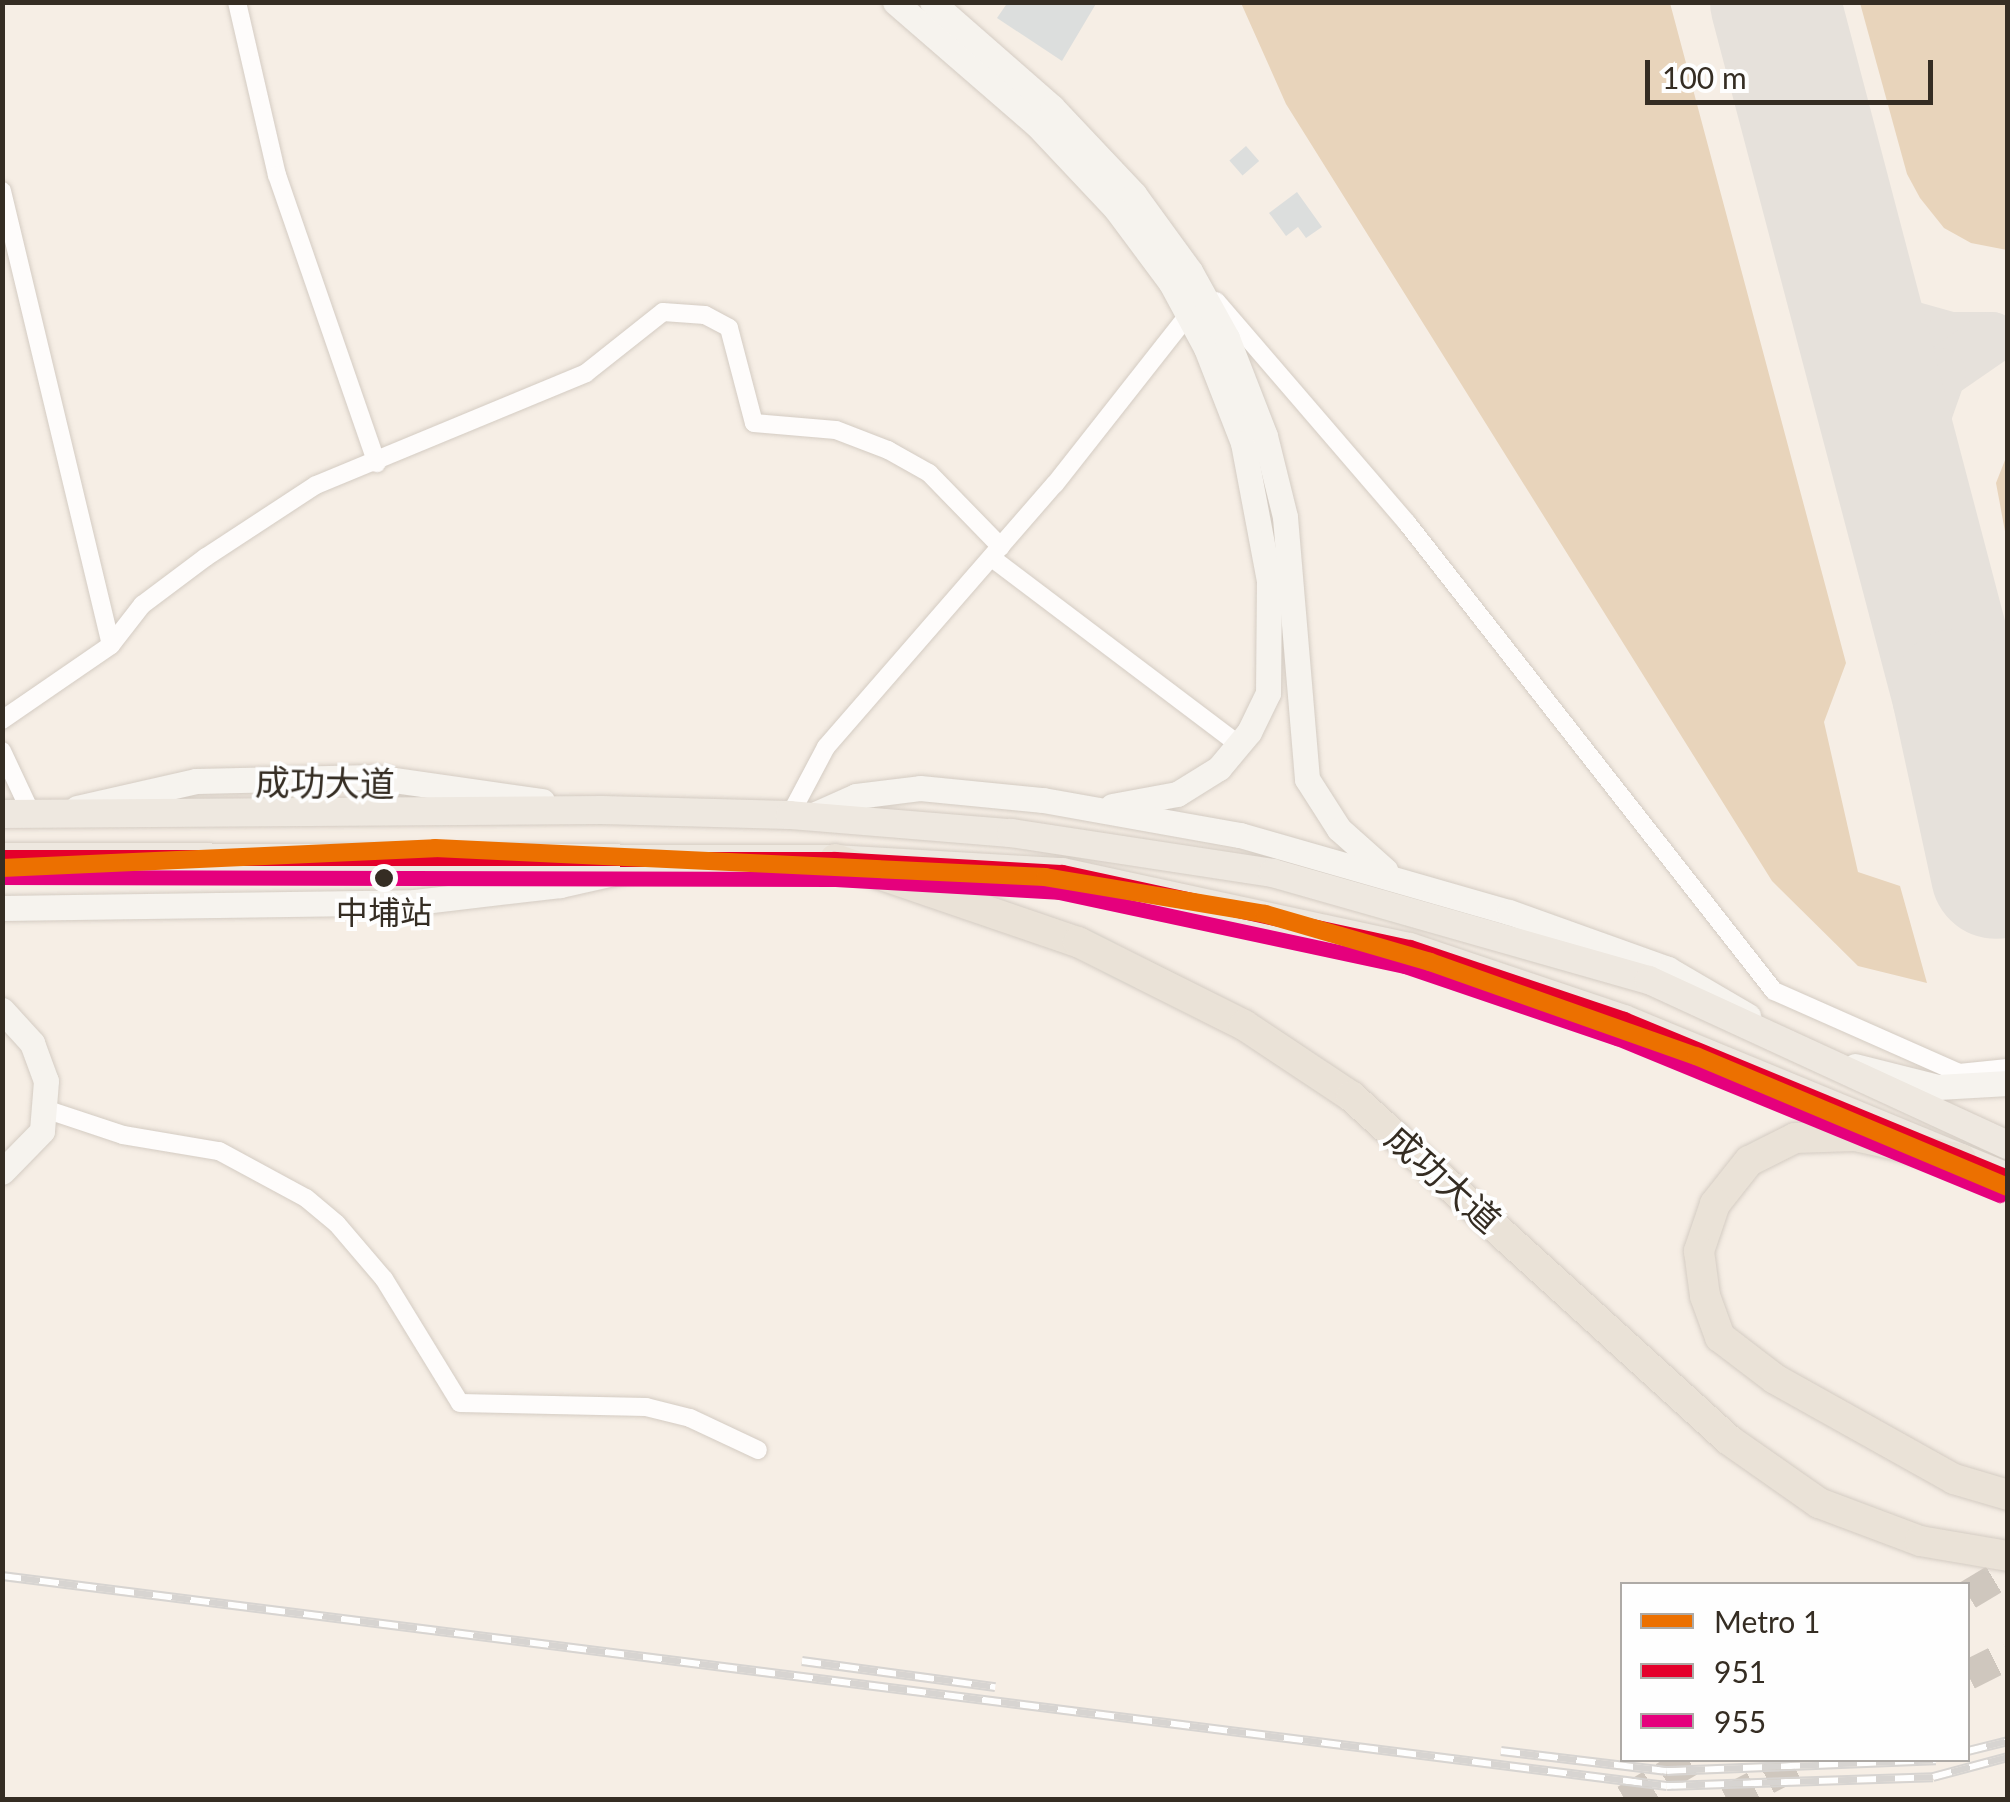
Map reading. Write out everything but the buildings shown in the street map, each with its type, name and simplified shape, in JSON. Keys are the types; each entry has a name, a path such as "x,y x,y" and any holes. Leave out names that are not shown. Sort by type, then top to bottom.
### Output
{"highway":[{"name":"成功大道","path":"835,859 1078,942 1244,1025 1351,1096 1729,1440 1819,1502 1920,1540 2008,1556"},
{"path":"1961,1159 1856,1136 1795,1138 1749,1161 1715,1204 1699,1251 1705,1296 1720,1337 1775,1379 1954,1479 2008,1495"}],"main road":[{"path":"895,2 1049,138 1116,210 1188,315 1243,443 1262,521 1273,656 1268,693 1239,744 1219,768 1177,794 1096,808"},
{"path":"932,2 1052,107 1134,194 1190,270 1226,338 1265,436 1285,517 1307,779 1339,830 1389,874"},
{"path":"800,816 856,796 920,788 1096,808 1240,836 1389,874 1668,969 1797,1051 1938,1088 2008,1083"},
{"path":"2,814 602,810 800,816 1010,833 1273,874 1649,980 2008,1145"},
{"path":"2,857 835,859 1062,872 1410,947 1624,1019 2008,1177"},
{"path":"2,908 415,902 560,885 684,857"},
{"path":"2,1010 40,1058 45,1109 34,1146 2,1172"}],"street":[{"path":"237,2 277,175 376,463"},
{"path":"2,191 111,644"},
{"path":"1190,270 1406,523 1774,991 1958,1073 2008,1068"},
{"path":"2,720 111,644 142,605 206,557 316,485 586,373 663,312 705,315 735,336 754,423 836,430 888,450 929,473 997,552 1239,744"},
{"path":"800,816 826,746 997,552 1188,315"},
{"path":"2,751 41,815"},
{"path":"45,1109 122,1135 219,1152 306,1198 384,1279 460,1403 646,1407 690,1418 758,1450"}],"shaded area":[{"path":"1241,3 1670,3 1846,663 1824,722 1858,872 1900,886 1927,983 1858,966 1772,881 1286,104"},
{"path":"1860,3 2007,3 2007,250 1971,243 1944,228 1920,198 1907,174"},
{"path":"2008,455 2007,542 1996,483"}],"taxiway":[{"path":"1812,128 1845,255 1862,287 1904,325 1950,338 1992,338 1940,374 1907,467 1922,569 1957,694 1969,725 2008,765"}],"runway":[{"path":"1775,2 1957,694 1996,874"}],"tunnel":[{"path":"1970,1594 2008,1571"},
{"path":"1970,1674 2008,1655"},
{"path":"1625,1800 1689,1762"},
{"path":"1727,1800 1801,1762"}],"railway":[{"path":"2,1576 1667,1786 1933,1777 2008,1757"},
{"path":"802,1661 995,1687"},
{"path":"1970,1750 2008,1741"},
{"path":"1501,1751 1667,1771 1887,1762"}],"metro line":[{"name":"1","path":"2,868 435,848 1045,877 1265,914 1430,962 1696,1056 2008,1187"}],"transit line":[{"name":"951","path":"2,857 835,859 1062,872 1410,947 1624,1019 2008,1177"},
{"name":"955","path":"2,877 834,879 1059,892 1405,966 1617,1038 2000,1195"}],"place":[{"name":"中埔站","path":"384,878"}]}
